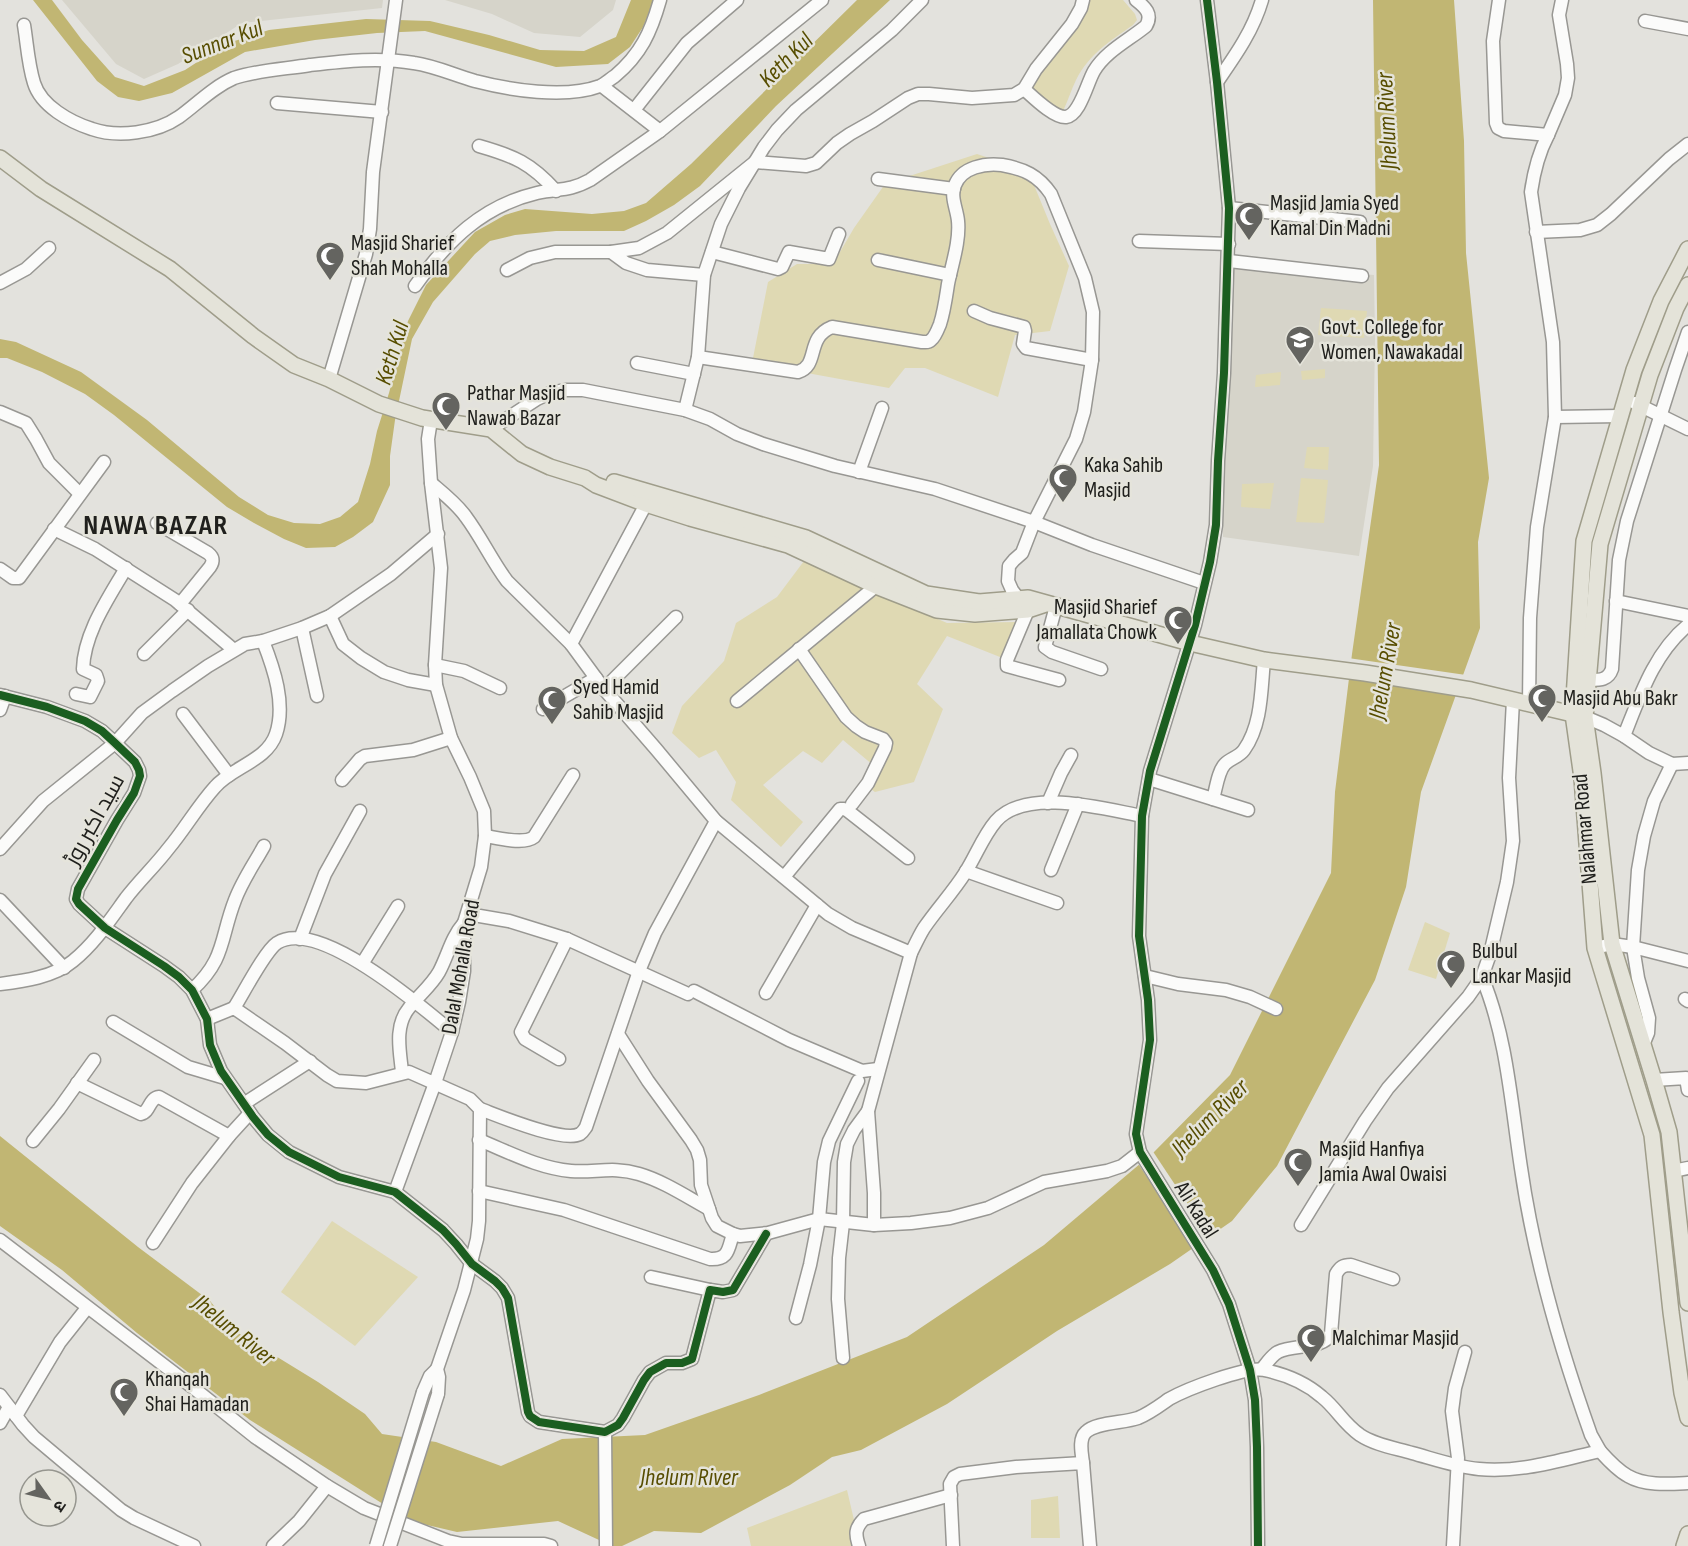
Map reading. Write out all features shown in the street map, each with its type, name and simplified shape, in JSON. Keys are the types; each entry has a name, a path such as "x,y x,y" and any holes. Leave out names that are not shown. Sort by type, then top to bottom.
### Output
{"main road":[{"path":"0,159 41,189 170,269 253,336 294,364 380,404 426,419 491,429 522,454 550,467 585,478 596,485 646,504 788,545 876,586 937,610 975,614 1028,610 1051,605"},
{"name":"Nalahmar Road","path":"1688,249 1661,301 1634,370 1584,541 1579,716 1595,948 1652,1135 1671,1312 1682,1393 1688,1418"},
{"name":"Nalahmar Road","path":"1688,285 1676,308 1650,375 1600,544 1587,680 1579,716 1593,773 1612,944 1681,1169 1688,1303"},
{"path":"585,478 597,477 806,538 926,594 979,602 1028,598 1190,643 1264,660 1471,690 1579,716"},
{"path":"1684,1546 1688,1534"}],"street":[{"path":"24,25 31,72 38,93 58,112 93,130 132,133 163,126 177,119 214,88 234,79 250,74 345,61 388,60 415,63 497,86 528,91 574,91 602,86 635,57 648,36 660,0"},
{"path":"634,110 687,42 737,0"},
{"path":"415,285 433,260 470,225 492,210 516,200 538,193 578,186 590,180 660,131 822,0"},
{"path":"685,410 698,357 704,275 721,224 755,162 777,130 796,110 892,30 922,0"},
{"path":"507,270 530,258 555,252 611,252 639,248 666,233 755,162 806,166 816,163 850,134 918,94 929,93 972,98 1014,95 1024,89 1036,69 1072,24 1083,0"},
{"path":"1024,89 1056,114 1062,117 1070,116 1076,111 1094,70 1104,58 1146,26 1149,21 1149,14 1136,0"},
{"path":"618,1034 648,1081 692,1140 700,1160 701,1185 712,1218 717,1226 733,1234 750,1236 766,1234 819,1219 874,1225 950,1218 988,1208 1044,1182 1107,1171 1122,1166 1140,1152 1136,1134 1150,1040 1148,1000 1139,936 1142,816 1149,779 1190,643 1210,562 1216,525 1229,208 1207,0"},
{"path":"1217,81 1241,47 1262,0"},
{"path":"1498,0 1492,41 1496,123 1498,128 1504,131 1548,135"},
{"path":"1529,704 1530,618 1537,527 1555,417 1553,342 1536,232 1532,183 1539,151 1565,95 1568,78 1559,15 1562,0"},
{"path":"329,379 366,254 370,229 373,172 395,5"},
{"path":"1645,21 1688,29"},
{"path":"602,86 660,131"},
{"path":"277,103 382,111"},
{"path":"1536,232 1580,230 1597,225 1688,144"},
{"path":"479,146 517,158 535,169 556,191"},
{"path":"698,357 798,372 804,370 811,360 819,335 832,327 928,342 940,324 957,240 958,221 952,193 955,183 964,173 978,166 994,164 1032,174 1051,194 1085,278 1093,312 1092,360 1084,412 1076,439 1034,522 1022,553 1009,566 1008,581 1018,598"},
{"path":"878,180 954,189"},
{"path":"1229,208 1360,222"},
{"path":"712,252 778,269 782,267 789,252 829,259 839,234"},
{"path":"1139,241 1229,244"},
{"path":"0,283 26,269 49,248"},
{"path":"611,252 626,263 646,270 704,275"},
{"path":"878,260 950,275"},
{"path":"1228,261 1362,276"},
{"path":"974,311 1005,323 1024,327 1023,344 1026,348 1092,360"},
{"path":"1587,680 1607,678 1612,669 1619,560 1627,521 1688,332"},
{"path":"637,363 694,374"},
{"path":"491,429 537,399 565,390 583,390 685,410 710,419 736,434 805,458 935,489 1204,583"},
{"path":"1626,398 1688,429"},
{"path":"859,472 882,408"},
{"path":"0,412 26,423 49,463 80,494"},
{"path":"1555,417 1620,416"},
{"name":"Dalal Mohalla Road","path":"395,1192 452,1032 464,971 466,918 481,867 485,836 484,811 468,770 451,738 436,685 435,665 441,568 426,419"},
{"path":"0,569 13,578 19,578 104,462"},
{"path":"431,483 464,514 507,581 571,644 604,689 716,821 828,914 852,928 911,952"},
{"path":"571,644 646,504"},
{"path":"144,654 184,607 213,560 212,556 157,523"},
{"path":"54,529 95,549 126,568 184,607 234,650"},
{"path":"0,849 43,801 115,742 142,713 234,650 302,628 330,616 391,574 438,534"},
{"path":"76,694 90,697 98,681 96,675 83,669 85,655 95,624 126,568"},
{"path":"736,701 876,586"},
{"path":"1616,601 1688,616"},
{"path":"1051,605 1045,647 1052,652 1101,669"},
{"path":"1028,610 1007,660 1007,666 1059,680"},
{"path":"330,616 343,644 361,658 384,672 408,680 436,685"},
{"path":"604,689 676,617"},
{"path":"1624,736 1656,662 1677,634 1688,625"},
{"path":"302,628 317,696"},
{"path":"0,984 39,977 64,968 75,960 105,928 217,784 269,747 276,734 280,700 263,641"},
{"path":"799,649 846,717 865,732 883,739 886,743 868,783 852,804"},
{"path":"1213,799 1222,769 1226,763 1244,751 1254,729 1260,710 1264,660"},
{"path":"435,665 464,670 500,688"},
{"path":"543,709 596,678"},
{"path":"0,710 2,695"},
{"name":"سید اکبر روڑ","path":"2,695 47,707 85,721 115,742 135,762 139,770 140,776 134,793 78,889 76,899 79,904 105,928"},
{"path":"1301,1225 1388,1088 1462,1004 1482,977 1490,954 1507,882 1513,841 1509,778 1513,700"},
{"path":"183,714 230,775"},
{"path":"1579,716 1604,725 1649,753 1672,764 1688,763"},
{"path":"342,780 365,756 413,750 451,738"},
{"path":"1048,803 1071,755"},
{"path":"1643,1045 1648,1033 1649,1018 1638,978 1633,947 1638,870 1644,836 1654,801 1672,764"},
{"path":"485,836 530,840 573,775"},
{"path":"1149,779 1248,810"},
{"path":"874,1225 868,1111 911,952 923,929 966,871 997,819 1013,809 1059,802 1142,816"},
{"path":"1051,870 1078,804"},
{"path":"784,878 840,809 848,811 908,858"},
{"path":"300,939 325,874 360,811"},
{"path":"234,1008 338,1081 366,1083 409,1072 470,1099 480,1109 530,1127 558,1134 578,1135 583,1133 586,1127 639,971 656,933 716,821"},
{"path":"192,990 210,971 217,959 235,899 264,846"},
{"path":"966,871 1057,903"},
{"path":"0,900 64,968"},
{"path":"766,993 817,905"},
{"path":"362,964 398,906"},
{"path":"402,1072 400,1027 404,1015 438,974 452,939 466,918 508,921 567,939 691,992 789,1040 852,1067 862,1071 878,1070"},
{"path":"105,928 164,966 192,990 207,1019 210,1045 215,1060 225,1078 268,1135 289,1152 339,1177 395,1192 443,1230 472,1264 502,1288 508,1298 530,1416 539,1422 604,1434 618,1425 650,1372 666,1363 692,1359 710,1290"},
{"path":"207,1019 234,1008 274,946 286,939 300,939 331,947 350,956 415,1001 452,1032"},
{"path":"559,1059 525,1038 521,1032 567,939"},
{"path":"1595,948 1612,944 1688,961"},
{"path":"1145,976 1178,984 1226,990 1250,997 1276,1009"},
{"path":"1482,977 1497,1020 1512,1095 1521,1168 1538,1257 1560,1344 1591,1435 1600,1451 1628,1477 1651,1483 1688,1483"},
{"path":"113,1022 188,1067 225,1078"},
{"path":"33,1141 94,1060"},
{"path":"153,1243 247,1108 310,1061"},
{"path":"1654,1080 1686,1078 1688,1090"},
{"path":"796,1318 819,1219 824,1162 829,1141 858,1081"},
{"path":"77,1083 141,1114 145,1113 155,1098 159,1097 229,1136"},
{"path":"376,1546 423,1392 430,1376 437,1369 472,1264 479,1221 480,1109"},
{"path":"843,1358 838,1299 844,1162 847,1144 868,1111"},
{"path":"479,1140 554,1169 574,1171 613,1169 641,1174 709,1209"},
{"name":"Ali Kadal","path":"1140,1152 1212,1270 1229,1304 1256,1370 1258,1546"},
{"path":"479,1191 564,1210 710,1259 719,1260 725,1256 733,1234"},
{"path":"651,1276 710,1290 723,1292 733,1290 766,1234"},
{"path":"0,1240 255,1437 372,1512 435,1537 462,1544 544,1544 551,1546"},
{"path":"1090,1546 1082,1436 1086,1431 1137,1418 1186,1391 1256,1370 1279,1352 1328,1340 1331,1334 1336,1274 1339,1268 1352,1265 1393,1279"},
{"path":"0,1423 12,1411 60,1342 87,1308"},
{"path":"1453,1546 1457,1447 1452,1411 1455,1388 1465,1352"},
{"path":"390,1546 438,1394 437,1369"},
{"path":"1256,1370 1286,1376 1322,1397 1345,1423 1362,1436 1457,1466 1514,1469 1600,1451"},
{"path":"0,1395 34,1437 121,1510 179,1543 194,1546"},
{"path":"604,1434 606,1546"},
{"path":"953,1546 950,1484 954,1477 960,1474 1016,1467 1083,1463"},
{"path":"273,1546 299,1521 327,1485"},
{"path":"859,1546 855,1534 858,1525 864,1519 951,1496"}],"shaded area":[{"path":"62,0 383,0 382,8 242,23 178,64 144,79 116,64"},
{"path":"445,0 616,0 613,10 580,37 534,33 492,14"},
{"path":"1085,0 1123,0 1135,14 1137,20 1087,62 1076,80 1063,111 1058,110 1027,88"},
{"path":"977,154 1001,162 1034,185 1069,266 1050,331 1015,335 998,397 925,368 905,368 889,388 752,363 768,282 797,264 833,264 854,228 885,184"},
{"path":"1231,264 1374,275 1373,466 1359,556 1223,537 1222,480"},
{"path":"1321,308 1367,311 1364,338 1318,335"},
{"path":"1325,369 1325,378 1302,380 1301,371"},
{"path":"1281,372 1280,385 1255,387 1256,375"},
{"path":"1307,447 1329,447 1328,470 1304,468"},
{"path":"1301,478 1328,480 1324,523 1296,522"},
{"path":"1274,483 1270,509 1241,507 1242,484"},
{"path":"804,561 947,623 1025,622 1005,659 947,636 917,684 943,709 914,782 875,792 865,785 873,765 843,740 822,763 803,751 763,785 803,822 781,847 731,800 736,782 716,750 699,758 672,733 682,706 724,661 736,623 777,597"},
{"path":"1425,922 1450,933 1436,979 1408,970"},
{"path":"332,1221 418,1277 355,1346 281,1292"},
{"path":"847,1490 854,1520 853,1534 856,1546 751,1546 747,1528"},
{"path":"1058,1496 1060,1538 1031,1538 1031,1500"}],"water":[{"path":"33,0 52,0 82,40 115,77 144,86 185,70 225,44 269,30 366,19 430,21 540,50 584,51 616,37 631,0 654,0 643,27 630,47 608,64 556,67 425,31 377,33 315,40 245,52 172,93 139,101 118,97 97,81"},
{"name":"Keth Kul","path":"857,0 890,0 776,106 700,186 674,205 624,231 556,231 515,235 490,241 475,254 433,302 412,339 395,420 390,456 390,485 373,522 335,547 306,548 254,523 227,507 85,394 42,372 7,358 0,358 0,339 16,342 81,372 147,420 239,497 268,515 294,523 320,524 340,517 358,502 408,321 426,285 475,232 505,215 525,209 592,214 624,211 646,203 691,164"},
{"name":"Jhelum River","path":"1373,0 1454,0 1464,141 1466,253 1489,478 1478,542 1480,628 1421,792 1406,887 1375,980 1277,1166 1232,1221 1170,1264 1057,1331 947,1404 861,1450 832,1457 790,1485 701,1533 654,1531 622,1546 612,1546 558,1521 457,1532 410,1521 250,1420 137,1333 62,1270 0,1226 0,1136 138,1247 210,1301 235,1331 365,1414 382,1434 436,1442 501,1466 562,1439 645,1435 759,1395 907,1337 1044,1245 1154,1152 1230,1075 1331,873 1335,792 1379,465"}],"pier":[{"path":"1348,658 1466,675 1458,696 1346,677"},
{"path":"1152,1150 1211,1239 1196,1250 1137,1162"}],"cycle path":[{"path":"1207,0 1229,208 1216,525 1195,625 1150,771 1142,816 1139,936 1148,1000 1150,1040 1136,1134 1140,1152 1213,1270 1229,1304 1250,1370 1255,1400 1258,1546"},
{"path":"0,695 47,707 85,721 102,731 135,762 140,776 134,793 78,889 76,899 79,904 105,928 164,966 192,990 207,1019 210,1045 221,1071 268,1135 289,1152 339,1177 395,1192 443,1230 472,1264 502,1288 508,1298 530,1416 539,1422 605,1432 618,1425 650,1372 666,1363 682,1363 692,1359 710,1290 723,1292 733,1290 766,1234"}],"place":[{"name":"Masjid Jamia Syed Kamal Din Madni","path":"1249,242"},
{"name":"Masjid Sharief Shah Mohalla","path":"330,282"},
{"name":"Govt. College for Women, Nawakadal","path":"1300,366"},
{"name":"Pathar Masjid Nawab Bazar","path":"446,432"},
{"name":"Kaka Sahib Masjid","path":"1063,504"},
{"name":"Masjid Sharief Jamallata Chowk","path":"1178,646"},
{"name":"Masjid Abu Bakr","path":"1542,724"},
{"name":"Syed Hamid Sahib Masjid","path":"552,726"},
{"name":"Bulbul Lankar Masjid","path":"1451,990"},
{"name":"Masjid Hanfiya Jamia Awal Owaisi","path":"1298,1188"},
{"name":"Malchimar Masjid","path":"1311,1364"},
{"name":"Khanqah Shai Hamadan","path":"124,1418"}],"district":[{"name":"NAWA BAZAR","path":"156,525"}],"water label":[{"name":"Sunnar Kul","path":"222,42"}]}
